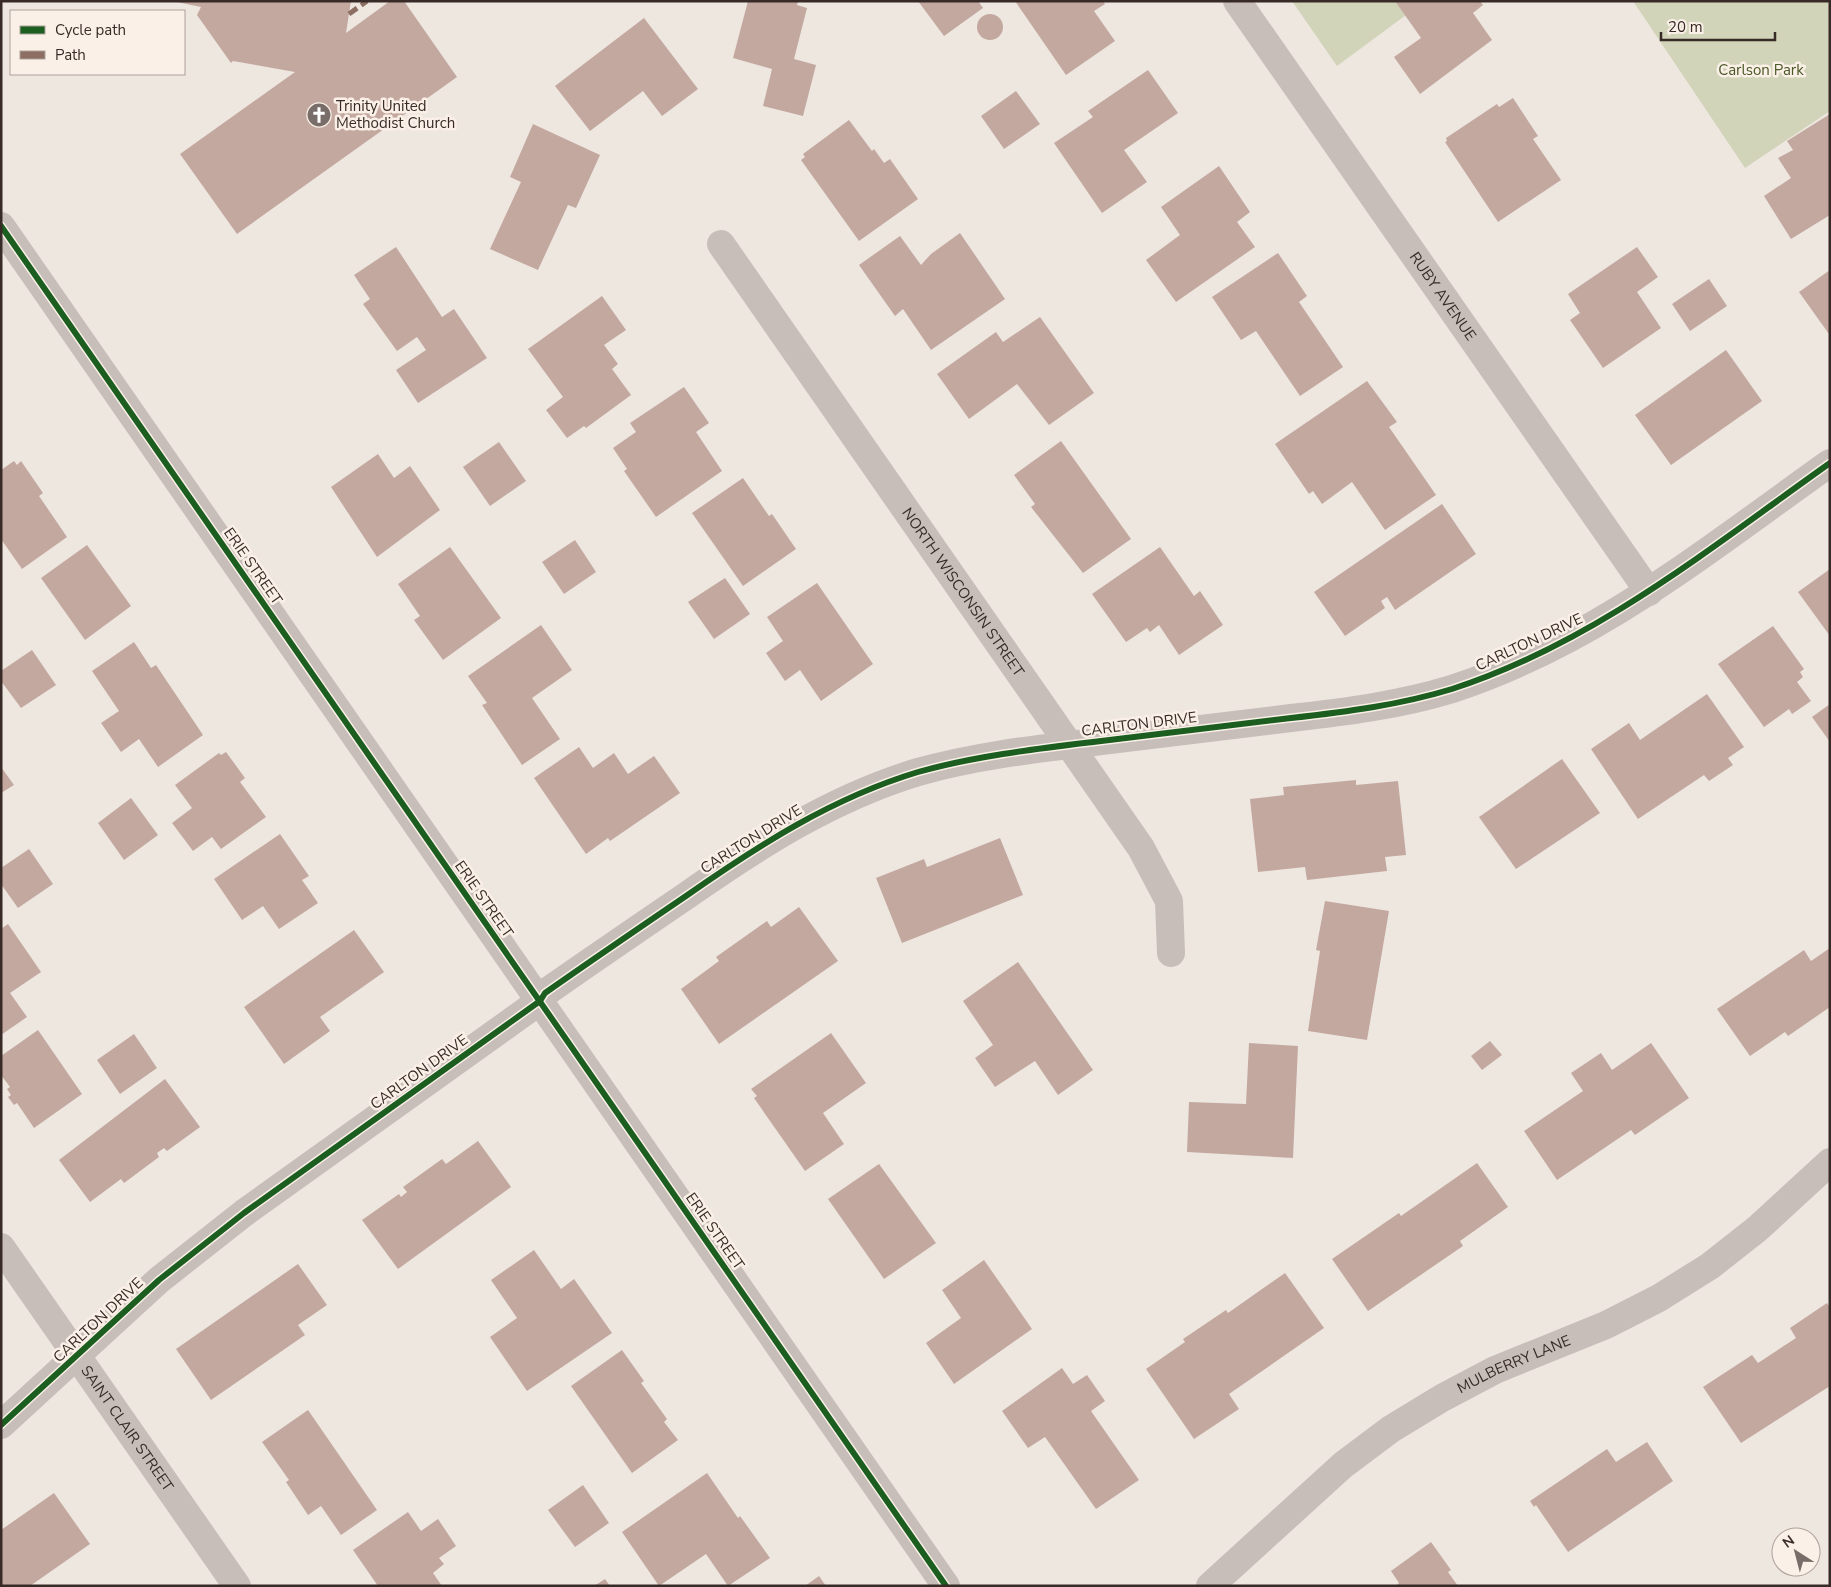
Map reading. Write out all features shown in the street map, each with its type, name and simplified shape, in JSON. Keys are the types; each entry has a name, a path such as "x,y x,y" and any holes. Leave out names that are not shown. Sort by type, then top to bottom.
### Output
{"street":[{"name":"RUBY AVENUE","path":"1237,1 1648,592"},
{"name":"ERIE STREET","path":"1,226 946,1586"},
{"name":"NORTH WISCONSIN STREET","path":"721,244 1141,848 1169,901 1171,953"},
{"name":"CARLTON DRIVE","path":"1,1425 159,1280 244,1213 540,1001 545,993 765,842 814,814 864,791 917,773 971,759 1069,745 1335,713 1393,704 1450,690 1506,670 1560,645 1611,616 1648,592 1830,463"},
{"name":"MULBERRY LANE","path":"1210,1586 1343,1466 1391,1429 1442,1398 1495,1370 1606,1325 1659,1298 1710,1266 1757,1229 1830,1162"},
{"name":"SAINT CLAIR STREET","path":"1,1247 237,1586"}],"green space":[{"path":"1292,1 1425,1 1337,66"},
{"name":"Carlson Park","path":"1633,1 1830,1 1830,111 1745,168"}],"building":[{"name":"Trinity United Methodist Church","path":"172,1 351,1 346,33 390,1 404,1 457,77 237,234 180,154 295,72 233,61 231,63 197,15 201,7"},
{"path":"748,1 798,1 797,5 807,8 794,59 816,65 803,116 763,106 772,69 733,58"},
{"path":"918,1 978,1 983,8 944,36"},
{"path":"1015,1 1103,1 1105,4 1094,11 1115,41 1066,75"},
{"path":"1395,1 1480,1 1483,5 1473,13 1492,40 1420,94 1394,57 1421,38"},
{"path":"990,14 999,18 1003,27 999,36 990,40 981,36 977,27 981,18"},
{"path":"644,18 698,89 662,116 643,91 590,131 555,86"},
{"path":"1148,70 1178,113 1124,150 1147,182 1102,213 1054,143 1093,117 1088,111"},
{"path":"1016,91 1040,124 1004,149 981,116"},
{"path":"1513,98 1538,136 1533,139 1561,180 1498,222 1445,142 1447,141 1446,138 1497,104 1499,107"},
{"path":"1830,114 1830,215 1791,239 1764,196 1791,178 1778,158 1793,150 1787,141"},
{"path":"849,120 872,151 874,149 884,163 890,159 918,199 859,241 801,160 805,157 803,154"},
{"path":"533,124 600,155 576,208 568,205 538,270 490,249 521,182 510,177"},
{"path":"1219,166 1250,212 1237,222 1255,247 1176,302 1146,260 1180,235 1161,207"},
{"path":"960,233 1005,299 931,350 903,309 895,316 859,265 900,236 921,265 931,254"},
{"path":"396,247 442,317 454,309 487,358 418,403 396,370 426,350 417,337 397,351 363,304 370,299 354,275"},
{"path":"1637,247 1658,277 1637,292 1661,328 1603,368 1570,320 1580,313 1568,294"},
{"path":"1278,253 1307,296 1299,302 1343,367 1300,396 1256,331 1241,340 1212,297"},
{"path":"1830,270 1830,334 1829,334 1799,292"},
{"path":"1709,279 1727,306 1690,331 1672,304"},
{"path":"602,296 626,330 604,345 618,364 612,369 631,395 586,428 584,426 567,438 546,410 563,397 528,349"},
{"path":"1040,317 1094,393 1049,425 1017,384 969,419 937,374 996,332 1003,342"},
{"path":"1726,350 1762,401 1671,465 1635,415"},
{"path":"1367,381 1397,422 1389,427 1436,495 1385,530 1352,482 1322,504 1313,491 1309,494 1275,444"},
{"path":"684,387 709,423 696,432 722,471 656,517 624,471 627,469 613,448 636,432 630,423"},
{"path":"1061,441 1131,539 1083,573 1031,507 1035,504 1014,475"},
{"path":"499,442 526,481 490,506 463,467"},
{"path":"378,454 394,478 410,466 440,510 377,557 331,487"},
{"path":"14,461 17,465 21,461 43,493 39,496 67,537 22,569 1,539 1,470"},
{"path":"743,478 769,516 772,514 796,549 743,586 692,513"},
{"path":"1442,504 1476,554 1395,610 1387,597 1381,601 1385,608 1345,636 1314,592"},
{"path":"575,540 596,572 564,594 542,562"},
{"path":"87,545 131,606 85,640 41,578"},
{"path":"450,547 501,618 443,660 414,620 420,616 398,584"},
{"path":"1160,547 1194,596 1200,591 1223,625 1179,655 1159,625 1150,632 1147,628 1126,642 1092,594"},
{"path":"1830,569 1830,636 1798,592"},
{"path":"725,578 750,614 714,639 688,602"},
{"path":"817,583 873,664 821,701 800,670 785,681 766,653 783,641 767,617"},
{"path":"541,625 572,670 532,698 560,739 522,765 482,705 487,703 468,676"},
{"path":"1773,626 1804,669 1800,672 1803,677 1797,682 1811,701 1792,714 1789,709 1764,727 1718,664"},
{"path":"134,642 151,668 156,665 203,735 158,767 139,739 121,752 101,723 119,711 92,671"},
{"path":"32,650 56,685 21,708 1,681 1,671"},
{"path":"1707,694 1744,747 1728,758 1733,765 1709,781 1704,775 1638,819 1591,749 1629,723 1640,740"},
{"path":"1830,704 1830,742 1812,717"},
{"path":"579,747 593,768 614,753 628,774 654,756 680,793 610,841 608,838 586,854 534,778"},
{"path":"226,752 245,778 240,782 266,817 221,849 212,837 193,851 172,823 192,808 175,785 219,753 221,755"},
{"path":"1562,759 1600,813 1516,869 1479,817"},
{"path":"1,767 14,785 1,793"},
{"path":"1356,780 1356,785 1398,781 1406,855 1385,857 1387,871 1307,880 1305,867 1258,872 1250,799 1284,795 1283,787"},
{"path":"131,798 158,835 124,860 98,823"},
{"path":"280,834 309,876 302,880 318,903 279,929 263,906 242,920 214,879"},
{"path":"1000,838 1023,895 902,943 876,878 924,859 927,867"},
{"path":"29,849 53,884 18,908 1,884 1,868"},
{"path":"1325,901 1389,911 1367,1040 1308,1031 1320,951 1316,950"},
{"path":"799,907 838,961 719,1044 681,989 719,961 716,957 767,921 771,927"},
{"path":"8,924 41,972 10,993 27,1017 1,1035 1,929"},
{"path":"354,930 384,972 320,1017 330,1031 284,1064 244,1007"},
{"path":"1830,948 1830,1007 1788,1036 1785,1032 1750,1056 1717,1009 1804,950 1811,961"},
{"path":"1018,962 1093,1070 1058,1095 1035,1061 995,1087 975,1058 993,1045 963,1001"},
{"path":"38,1030 82,1094 34,1128 17,1103 14,1105 8,1097 11,1095 7,1089 10,1087 1,1075 1,1056"},
{"path":"831,1033 866,1083 823,1113 844,1144 805,1171 754,1098 757,1096 751,1089"},
{"path":"134,1034 157,1068 120,1094 97,1060"},
{"path":"1490,1041 1502,1055 1482,1070 1471,1056"},
{"path":"1249,1043 1298,1046 1293,1158 1187,1152 1189,1102 1246,1104"},
{"path":"1651,1043 1689,1098 1635,1135 1631,1130 1557,1180 1524,1131 1583,1091 1571,1073 1601,1053 1612,1070"},
{"path":"165,1079 200,1127 167,1151 164,1148 157,1153 159,1157 124,1183 121,1179 90,1202 59,1160"},
{"path":"478,1141 511,1187 398,1269 362,1220 399,1194 401,1197 407,1192 403,1187 442,1159 446,1164"},
{"path":"1477,1163 1508,1207 1460,1241 1463,1246 1368,1311 1332,1259 1399,1213 1401,1216"},
{"path":"879,1164 936,1243 884,1279 828,1199"},
{"path":"534,1250 561,1289 574,1279 612,1333 527,1391 490,1337 517,1318 491,1280"},
{"path":"984,1260 1032,1329 954,1384 926,1343 961,1318 942,1290"},
{"path":"298,1264 327,1305 298,1325 305,1335 211,1400 176,1349"},
{"path":"1285,1273 1324,1328 1229,1394 1239,1409 1194,1439 1146,1369 1185,1342 1183,1339 1226,1310 1228,1313"},
{"path":"1827,1303 1830,1308 1830,1386 1741,1443 1703,1387 1752,1355 1758,1363 1796,1338 1790,1328"},
{"path":"622,1350 644,1381 641,1383 667,1419 664,1422 678,1440 632,1473 571,1386"},
{"path":"1062,1368 1073,1384 1087,1375 1105,1401 1091,1411 1139,1480 1096,1509 1045,1437 1028,1448 1002,1411"},
{"path":"308,1410 377,1510 341,1535 321,1506 308,1515 286,1482 289,1480 262,1442"},
{"path":"1647,1442 1673,1481 1568,1552 1536,1505 1534,1507 1530,1501 1607,1449 1616,1462"},
{"path":"707,1473 738,1518 740,1516 770,1558 728,1586 706,1554 659,1586 622,1532"},
{"path":"583,1485 609,1523 575,1547 548,1510"},
{"path":"54,1493 90,1544 30,1586 1,1586 1,1530"},
{"path":"408,1512 421,1531 438,1519 456,1546 439,1558 444,1564 433,1573 442,1586 378,1586 353,1550"},
{"path":"1431,1542 1451,1570 1448,1572 1458,1586 1396,1586 1399,1583 1391,1571"},
{"path":"819,1576 826,1586 805,1586"},
{"path":"605,1579 610,1586 594,1586"}],"marked path":[{"path":"349,14 367,1"}],"cycle path":[{"path":"1,226 946,1586"},
{"path":"1,1425 159,1280 244,1213 540,1001 545,993 580,968 713,877 769,841 826,809 856,795 918,772 983,757 1049,747 1352,710 1392,704 1452,689 1504,670 1602,620 1695,560 1830,463"}],"place":[{"name":"Trinity United Methodist Church","path":"319,115"}]}
